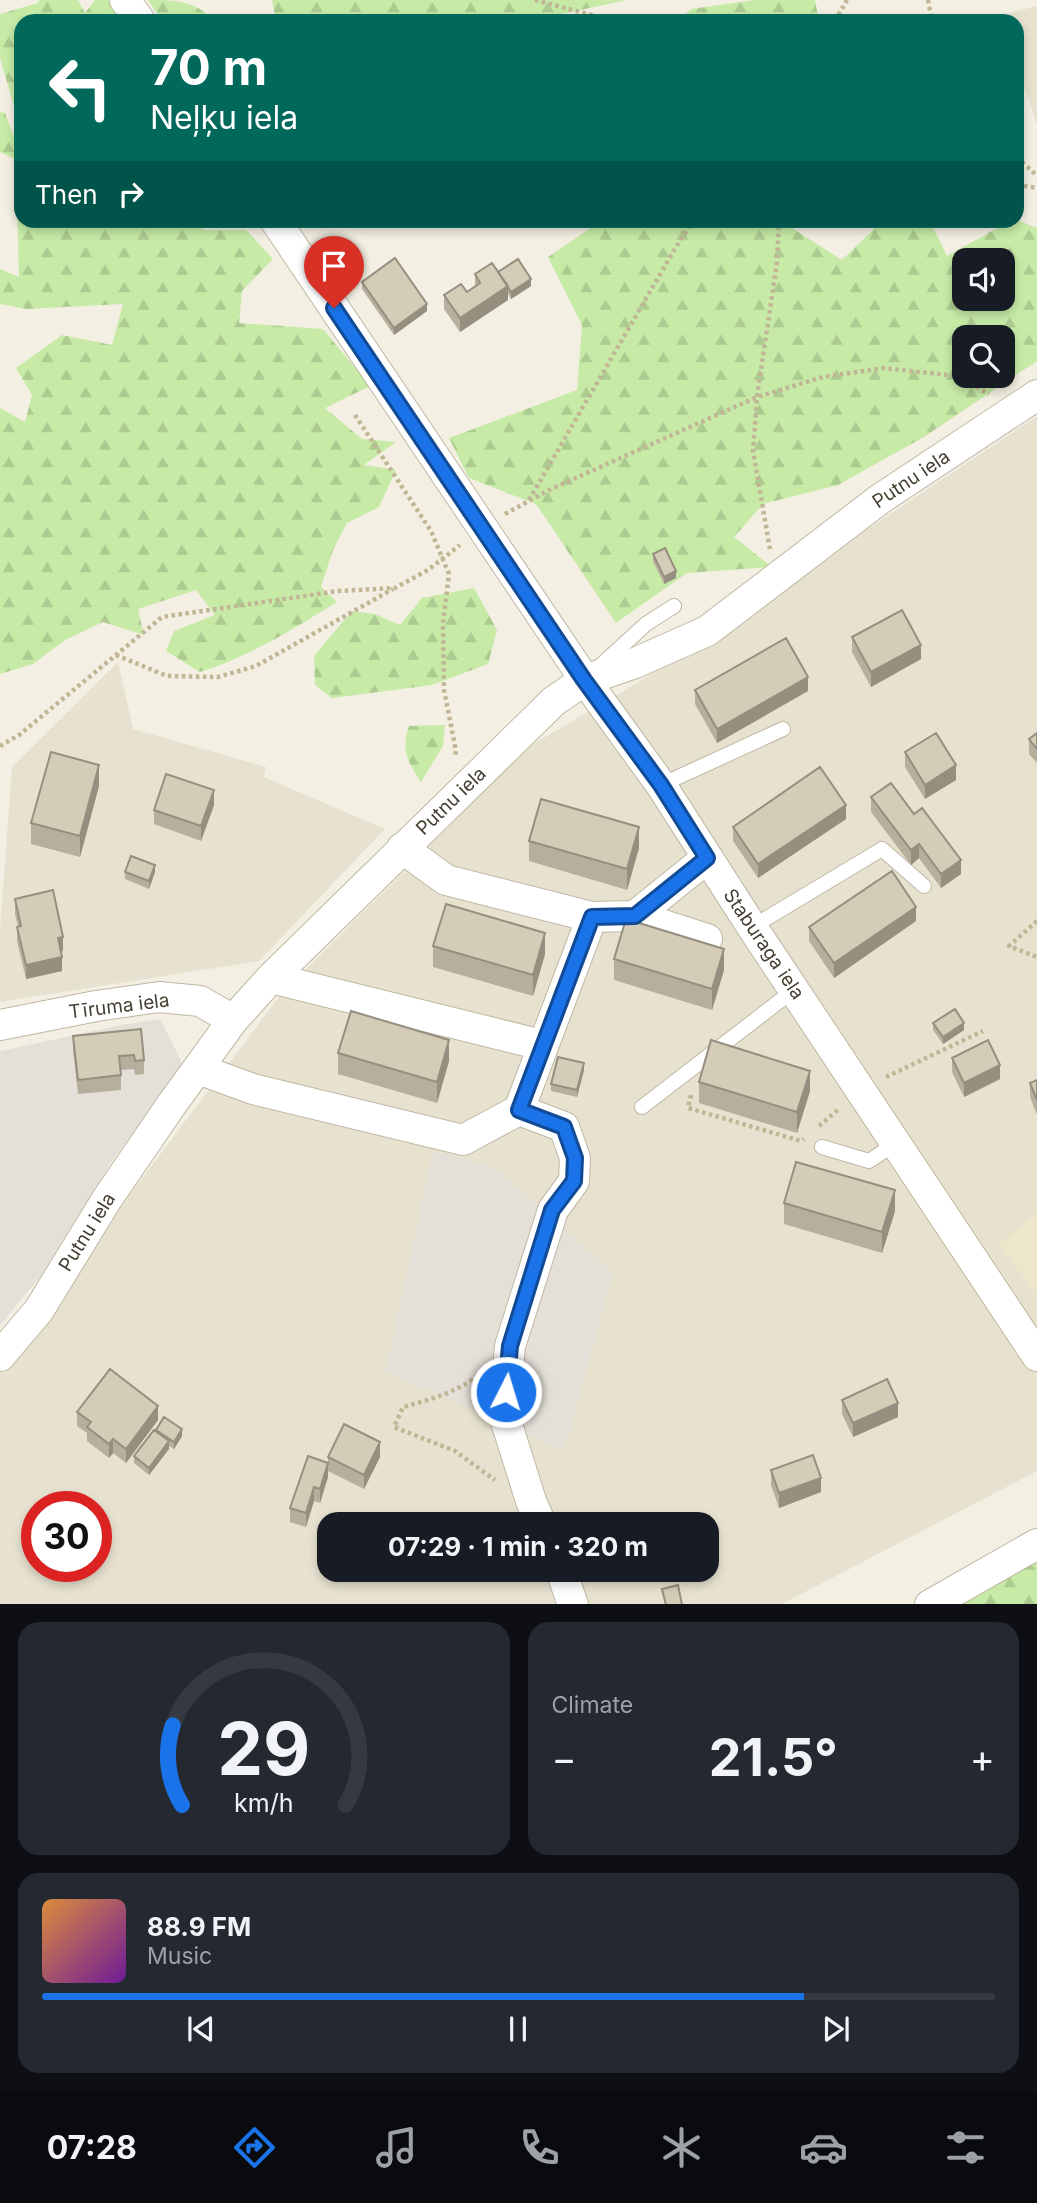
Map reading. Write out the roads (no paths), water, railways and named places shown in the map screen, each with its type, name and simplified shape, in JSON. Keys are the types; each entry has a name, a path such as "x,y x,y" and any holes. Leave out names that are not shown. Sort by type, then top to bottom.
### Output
{"street":[{"name":"Staburaga iela","path":"280,228 584,680 661,785 1037,1356"},
{"name":"Putnu iela","path":"0,1356 40,1310 107,1199 233,1020 271,978 554,701 584,680 635,663 707,631 880,499 1026,402"},
{"path":"402,848 446,880 592,917 635,916 707,939"},
{"path":"635,916 707,858"},
{"path":"198,1069 253,1089 463,1140 519,1110 592,917"},
{"path":"271,978 542,1045"},
{"name":"Tīruma iela","path":"0,1025 159,997 200,1001 233,1020"},
{"path":"519,1110 564,1127 575,1158 574,1181 552,1210 510,1346 504,1415 536,1512"},
{"path":"932,1604 1037,1544"},
{"path":"565,1582 573,1604"}],"lane":[{"path":"584,680 646,624 674,606"},
{"path":"661,785 783,729"},
{"path":"752,927 882,849 924,886"},
{"path":"642,1107 794,990"},
{"path":"822,1147 869,1161 896,1143"}]}
